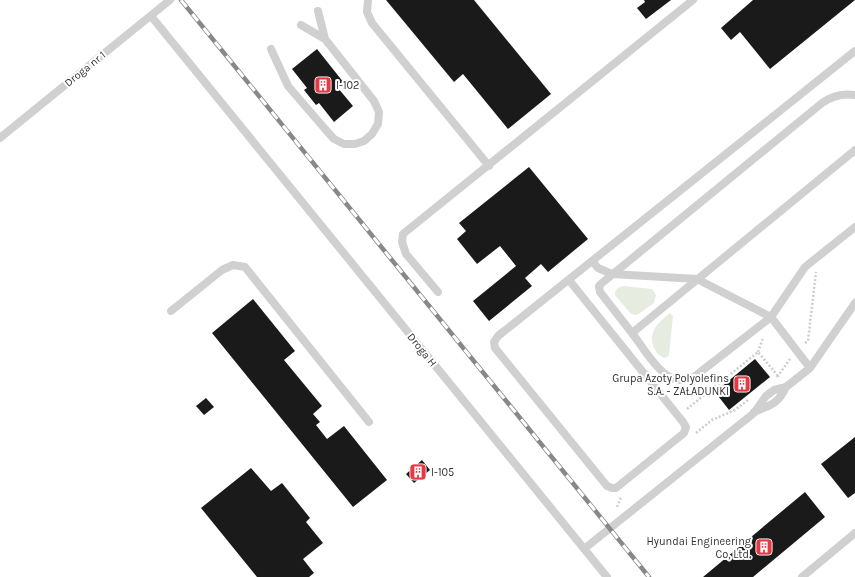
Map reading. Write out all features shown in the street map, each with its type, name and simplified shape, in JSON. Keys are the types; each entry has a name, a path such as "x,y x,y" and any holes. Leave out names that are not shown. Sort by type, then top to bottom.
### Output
{"lane":[{"name":"Droga nr 1","path":"0,138 170,0"},
{"path":"368,0 367,12 372,24 489,166"},
{"path":"438,292 406,254 402,242 403,234 693,0"},
{"path":"318,11 325,39"},
{"name":"Droga H","path":"151,16 607,577"},
{"path":"271,49 288,86 334,138 344,144 355,144 364,141 372,134 378,124 379,112 374,101 325,39 301,25"},
{"path":"569,280 686,427 684,433 616,488 607,486 495,348 494,342 498,336 855,51"},
{"path":"855,95 849,94 831,96 612,274 599,286 600,292 662,372 671,378 682,381 694,377 771,317 805,267 855,227"},
{"path":"632,332 855,150"},
{"path":"592,261 598,268 612,274 697,279 771,317 810,368"},
{"path":"171,311 222,270 233,265 245,268 369,422"},
{"path":"584,549 754,413 773,404 781,398 786,387 810,368 855,303"},
{"path":"802,577 855,533"}],"path":[{"path":"778,376 796,350 808,341 816,270"}],"shaded area":[{"path":"624,286 652,289 656,295 654,303 637,315 631,314 615,295 615,292 619,287"},
{"path":"670,313 673,316 669,355 664,358 658,354 655,349 652,335 659,323"}],"building":[{"path":"386,0 474,0 551,94 508,129 463,74 454,82"},
{"path":"644,0 671,0 646,19 637,8 645,2"},
{"path":"753,0 855,0 770,69 740,32 731,40 721,28"},
{"name":"I-102","path":"317,49 344,83 338,88 353,106 334,122 319,103 316,105 304,90 307,88 292,69"},
{"path":"529,167 588,239 548,272 541,264 525,278 532,286 489,321 473,301 516,266 500,246 477,264 457,239 466,231 459,223"},
{"path":"253,299 295,351 284,360 322,406 313,414 320,422 316,425 327,439 344,426 387,480 353,507 212,333"},
{"name":"Grupa Azoty Polyolefins S.A. - ZAŁADUNKI","path":"755,359 770,377 729,410 715,392"},
{"path":"206,398 214,407 204,415 196,406"},
{"path":"855,437 855,493 848,498 821,464"},
{"name":"I-105","path":"422,460 430,470 414,483 406,474"},
{"path":"251,468 271,491 282,483 310,518 306,522 323,543 303,559 314,573 309,577 257,577 201,508"},
{"name":"Hyundai Engineering Co, Ltd.","path":"805,492 825,517 753,577 703,577"}],"railway":[{"path":"181,0 649,577"}],"place":[{"name":"I-102","path":"323,85"},
{"name":"Grupa Azoty Polyolefins S.A. - ZAŁADUNKI","path":"742,384"},
{"name":"I-105","path":"418,472"},
{"name":"Hyundai Engineering Co, Ltd.","path":"764,547"}]}
